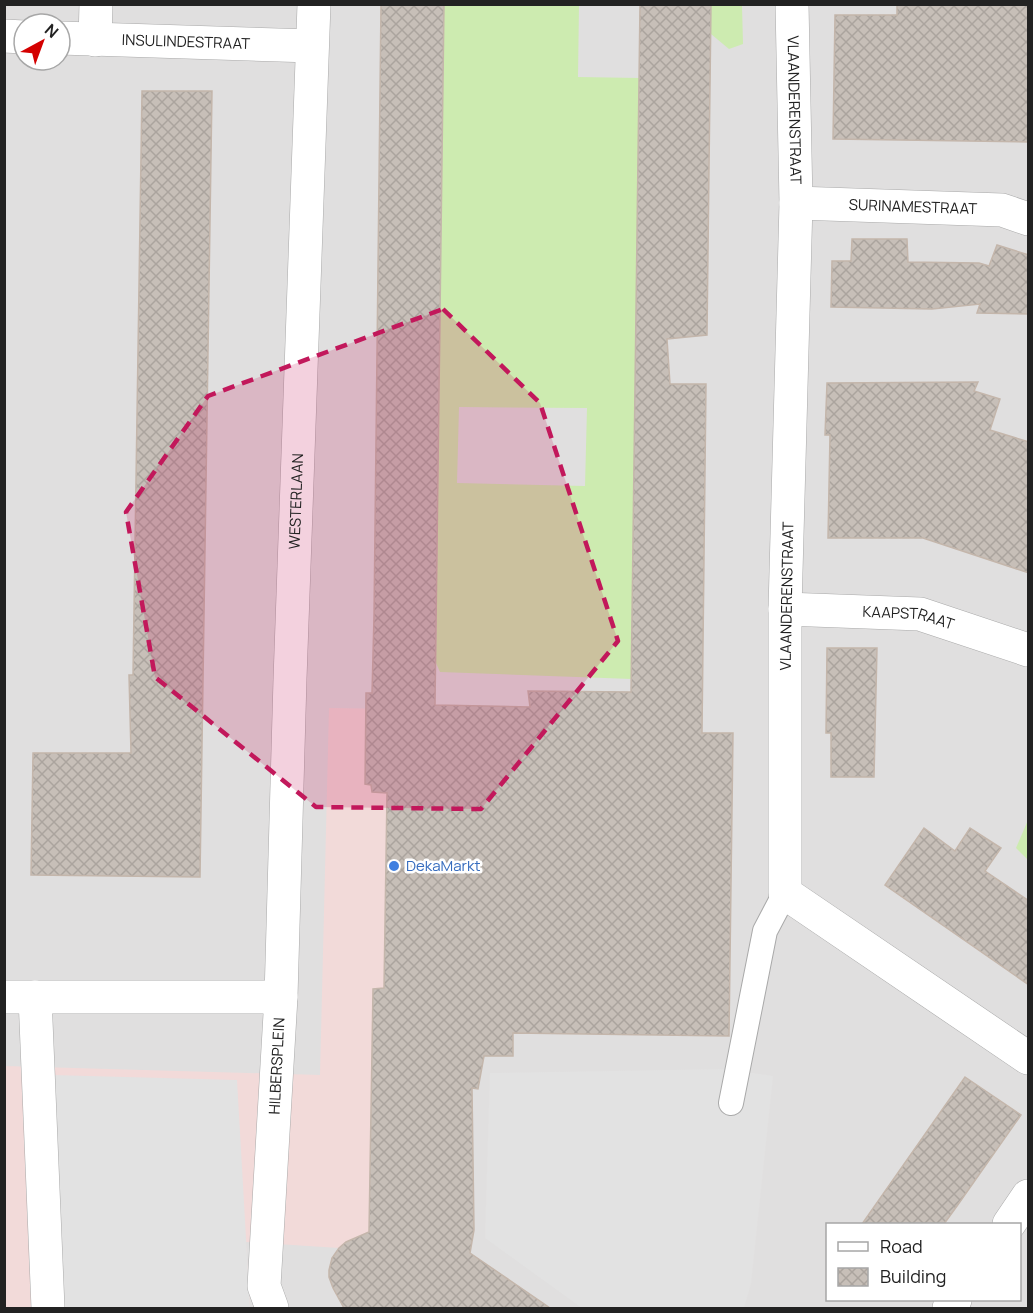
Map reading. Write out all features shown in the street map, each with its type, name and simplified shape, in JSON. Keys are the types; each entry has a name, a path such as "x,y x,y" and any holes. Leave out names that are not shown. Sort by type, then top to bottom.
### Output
{"street":[{"path":"95,39 96,4"},
{"name":"WESTERLAAN","path":"281,997 314,4"},
{"name":"VLAANDERENSTRAAT","path":"785,894 785,609 796,204 792,4"},
{"name":"INSULINDESTRAAT","path":"72,38 312,46"},
{"name":"SURINAMESTRAAT","path":"796,204 1002,210 1029,219"},
{"name":"KAAPSTRAAT","path":"785,609 920,614 1029,650"},
{"path":"785,894 1029,1058"},
{"name":"HILBERSPLEIN","path":"48,1308 20,997 281,997 264,1280 264,1286 273,1308"},
{"path":"1009,1223 1029,1196"}],"lane":[{"path":"731,1103 765,931 785,894"}],"highlighted area":[{"path":"443,309 540,403 618,641 481,809 316,807 155,677 126,512 208,396"}],"shaded area":[{"path":"5,5 1028,5 1028,1308 5,1308"},
{"path":"329,708 675,713 438,1026 432,1254 246,1242 250,1308 5,1308 5,1066 320,1075"},
{"path":"727,1069 773,1076 751,1283 744,1308 582,1308 485,1238 490,1073"},
{"path":"51,1075 237,1080 250,1308 56,1308"}],"green space":[{"path":"444,5 579,5 578,77 640,78 632,679 440,672 436,663","holes":["459,407 587,408 585,486 457,483"]},
{"path":"711,5 742,5 743,44 729,49 711,34"},
{"path":"1028,820 1028,860 1016,848"}],"building":[{"path":"381,4 444,4 435,705 530,707 528,691 631,692 640,4 711,4 707,335 667,339 670,384 706,384 702,733 733,733 729,1036 513,1033 513,1056 484,1056 478,1089 472,1088 474,1230 470,1253 550,1308 344,1308 329,1277 332,1258 339,1248 346,1242 369,1232 373,989 384,988 387,793 372,792 371,785 365,784 366,693 372,693 374,616"},
{"path":"897,4 1029,4 1029,142 833,139 835,15 897,15"},
{"path":"142,91 212,91 200,877 31,875 33,753 131,753 129,675 133,675"},
{"path":"852,239 907,239 908,262 979,263 989,266 997,245 1029,255 1029,314 977,313 980,304 932,309 831,307 832,261 851,261"},
{"path":"978,382 974,391 1000,399 990,430 1029,442 1029,573 923,538 828,538 830,435 825,435 827,383"},
{"path":"827,648 877,648 874,777 831,777 831,733 826,733"},
{"path":"924,828 955,851 970,828 1001,848 985,871 1029,901 1029,985 885,885"},
{"path":"965,1077 1021,1115 945,1223 863,1223"}],"place":[{"name":"DekaMarkt","path":"394,866"}]}
